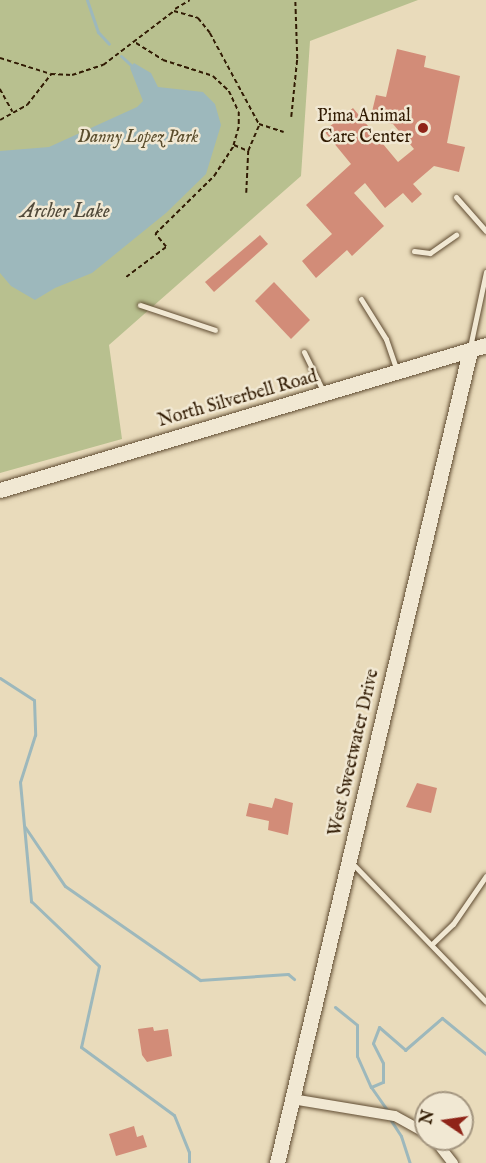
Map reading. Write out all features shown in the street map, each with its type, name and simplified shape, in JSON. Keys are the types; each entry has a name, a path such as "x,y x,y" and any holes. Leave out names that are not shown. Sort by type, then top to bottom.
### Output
{"street":[{"name":"North Silverbell Road","path":"0,490 325,395 486,345"},
{"name":"West Sweetwater Drive","path":"277,1163 470,351"},
{"path":"292,1099 395,1116 414,1126"},
{"path":"444,1151 453,1163"}],"lane":[{"path":"456,197 486,231"},
{"path":"414,250 430,254 456,235"},
{"path":"470,351 486,272"},
{"path":"360,299 386,339 398,373"},
{"path":"140,305 215,330"},
{"path":"304,352 325,395"},
{"path":"350,861 486,1002"},
{"path":"432,944 453,924 486,876"}],"path":[{"path":"0,58 51,74 90,70 136,43 174,10 190,0"},
{"path":"291,117 297,59 295,0"},
{"path":"174,10 198,18 210,33 259,124 284,132"},
{"path":"126,277 166,247 155,234 214,176 234,145 239,127 238,112 229,91 213,76 163,60 136,43"},
{"path":"0,120 27,105 51,74"},
{"path":"0,89 13,113"},
{"path":"246,193 248,151 259,124"},
{"path":"234,145 248,151"}],"green space":[{"name":"Danny Lopez Park","path":"0,0 418,0 310,41 301,176 109,345 122,439 0,473"}],"water":[{"name":"Archer Lake","path":"134,63 151,73 158,87 203,92 215,104 221,125 206,174 166,213 92,273 55,288 35,300 11,286 0,273 0,151 49,147 137,107 143,101 130,68"}],"building":[{"name":"Pima Animal Care Center","path":"397,49 426,56 424,67 460,76 447,143 465,147 459,172 434,166 413,184 422,194 412,203 403,193 385,208 365,183 354,193 384,226 352,256 347,250 316,278 302,261 332,234 306,205 351,164 324,131 353,108 398,162 414,149 393,124 370,120 376,95 386,97"},
{"path":"260,235 268,244 214,292 205,282"},
{"path":"274,282 310,320 291,339 255,301"},
{"path":"417,783 437,788 431,813 406,807"},
{"path":"275,798 293,803 288,835 268,830 269,821 246,816 249,803 272,808"},
{"path":"153,1027 154,1031 168,1029 172,1056 147,1062 142,1055 138,1029"},
{"path":"134,1126 137,1137 143,1135 147,1147 116,1156 109,1134"}],"waterway":[{"path":"87,0 98,32 109,44"},
{"path":"121,56 132,66"},
{"path":"0,678 34,700 35,735 20,782 31,901 99,966 81,1047 174,1115 189,1152 189,1163"},
{"path":"25,827 65,886 200,980 288,974 294,979"},
{"path":"335,1007 357,1025 357,1056 371,1087 383,1082 383,1063 373,1043 379,1027 405,1050 442,1018 486,1054"},
{"path":"371,1087 389,1113"},
{"path":"390,1119 401,1136 410,1163"}],"place":[{"name":"Pima Animal Care Center","path":"423,128"}]}
